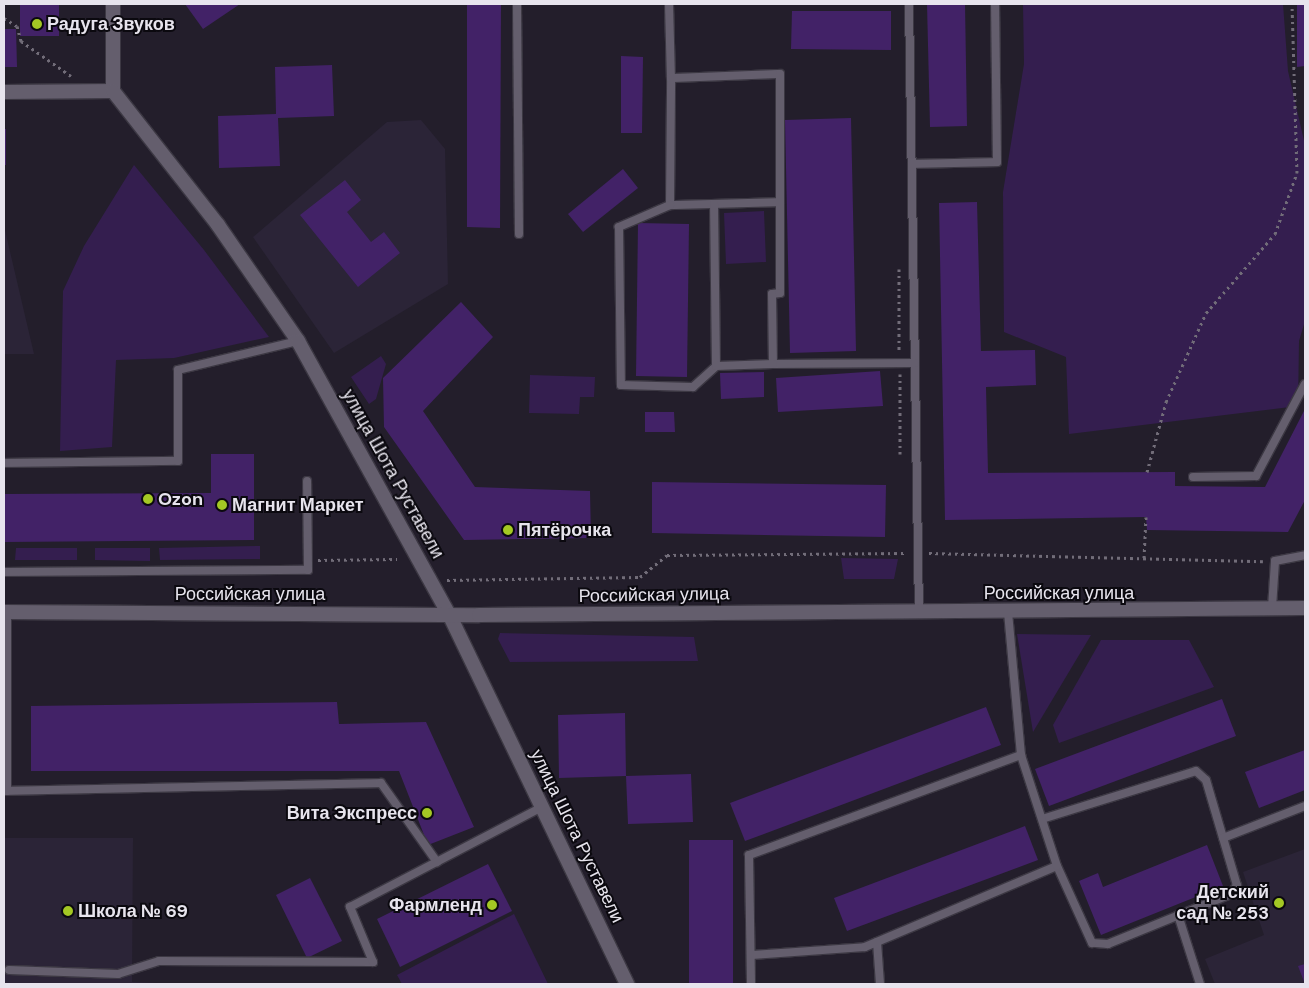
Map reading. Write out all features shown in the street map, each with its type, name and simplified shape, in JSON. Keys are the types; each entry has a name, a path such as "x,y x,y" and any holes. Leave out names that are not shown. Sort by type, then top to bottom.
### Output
{"main road":[{"path":"4,92 113,91 113,4"},
{"name":"улица Шота Руставели","path":"113,91 218,225 298,340 449,614 627,984"},
{"name":"Российская улица","path":"6,612 449,614 919,611 1008,613 1305,608"}],"lane":[{"path":"517,4 519,234"},
{"path":"669,4 671,78 670,205"},
{"path":"909,4 919,611"},
{"path":"912,164 997,162 995,4"},
{"path":"671,78 780,74 780,293 772,294 773,364"},
{"path":"780,202 670,205 619,228 621,385 693,387 716,366 915,363"},
{"path":"714,204 716,366"},
{"path":"4,463 178,461 178,370 298,340"},
{"path":"1193,477 1256,476 1305,384"},
{"path":"4,572 308,570 307,481"},
{"path":"1272,608 1275,562 1305,556"},
{"path":"6,612 5,791 381,783 437,862"},
{"path":"1008,613 1021,755 1057,866 1092,944 1108,944 1231,894 1236,885 1206,780 1196,771 1042,819"},
{"path":"751,984 749,855 1021,755"},
{"path":"1223,838 1305,806"},
{"path":"9,970 118,974 159,961 373,962 350,907 542,807"},
{"path":"752,955 865,947 1057,866"},
{"path":"1178,915 1200,984"},
{"path":"878,942 880,984"}],"path":[{"path":"1147,472 1166,402 1206,313 1275,234 1297,174 1292,4"},
{"path":"4,18 17,26 21,40 93,91"},
{"path":"1144,558 1146,516"},
{"path":"431,580 640,577 666,555 918,553 1275,562"},
{"path":"308,560 397,559"}],"shaded area":[{"path":"1023,4 1283,4 1288,71 1305,145 1305,321 1299,341 1298,406 1069,434 1066,357 1004,332 1003,192 1024,64"},
{"path":"421,120 445,149 448,284 334,353 253,237 387,122"},
{"path":"134,165 204,250 269,337 174,358 116,360 112,447 60,451 63,291 84,246"},
{"path":"764,211 766,262 726,264 724,213"},
{"path":"4,226 34,354 4,354"},
{"path":"381,356 386,364 376,399 369,404 351,377"},
{"path":"530,375 595,377 594,397 580,397 579,414 529,413"},
{"path":"260,546 260,559 160,560 159,548"},
{"path":"16,548 77,548 77,560 15,560"},
{"path":"95,548 150,548 150,561 95,560"},
{"path":"841,558 898,559 894,579 844,579"},
{"path":"500,633 694,637 698,661 510,662 498,639"},
{"path":"1017,634 1091,635 1033,732"},
{"path":"1101,640 1189,640 1214,687 1059,743 1053,725"},
{"name":"Школа № 69","path":"4,838 133,838 132,982 183,984 4,984"},
{"name":"Детский сад № 253","path":"1305,849 1305,984 1215,984 1205,959 1264,935 1243,872"},
{"path":"514,914 548,984 402,984 397,975"}],"building":[{"path":"20,4 59,4 59,36 20,36"},
{"path":"185,4 240,4 203,29"},
{"path":"467,4 501,4 500,228 467,227"},
{"path":"927,4 965,4 967,126 930,127"},
{"path":"1297,4 1305,4 1305,66 1297,67"},
{"path":"792,11 891,11 891,50 791,49"},
{"path":"4,29 16,29 17,67 4,67"},
{"path":"621,56 643,57 642,133 621,133"},
{"path":"332,65 334,116 278,118 280,166 219,168 218,116 276,114 275,67"},
{"path":"851,118 856,351 790,353 785,120"},
{"path":"4,129 6,129 6,165 4,165"},
{"path":"623,169 638,188 583,232 568,214"},
{"path":"345,180 361,200 347,212 371,242 384,232 400,253 358,287 300,215"},
{"path":"977,202 981,351 1035,350 1036,385 986,387 988,473 1175,472 1175,486 1265,487 1305,409 1305,500 1288,532 1147,530 1146,517 945,520 939,203"},
{"path":"638,223 689,224 687,377 636,376"},
{"path":"461,302 493,337 423,411 475,487 590,491 591,538 464,540 384,427 383,378"},
{"path":"880,371 883,406 778,412 776,378"},
{"path":"764,372 764,397 721,399 720,373"},
{"path":"645,412 674,412 675,432 645,432"},
{"path":"211,454 254,454 254,540 4,542 4,494 211,493"},
{"path":"652,482 886,485 885,537 652,533"},
{"path":"1222,699 1236,736 1049,806 1035,769"},
{"path":"337,702 339,724 426,722 474,827 428,845 399,771 31,771 31,706"},
{"path":"986,707 1001,745 745,841 730,803"},
{"path":"625,713 626,776 559,778 558,715"},
{"path":"1305,750 1305,790 1259,808 1245,772"},
{"path":"691,774 693,822 628,824 626,776"},
{"path":"1025,826 1038,860 847,931 834,898"},
{"path":"689,840 733,840 733,984 689,984"},
{"path":"1207,845 1223,886 1101,935 1079,881 1098,873 1103,887"},
{"path":"488,864 512,911 400,967 377,919"},
{"path":"310,878 342,941 307,958 276,895"},
{"path":"1305,964 1305,984 1298,966"}],"place":[{"name":"Радуга Звуков","path":"37,24"},
{"name":"Ozon","path":"148,499"},
{"name":"Магнит Маркет","path":"222,505"},
{"name":"Пятёрочка","path":"508,530"},
{"name":"Вита Экспресс","path":"427,813"},
{"name":"Детский сад № 253","path":"1279,903"},
{"name":"Фармленд","path":"492,905"},
{"name":"Школа № 69","path":"68,911"}]}
